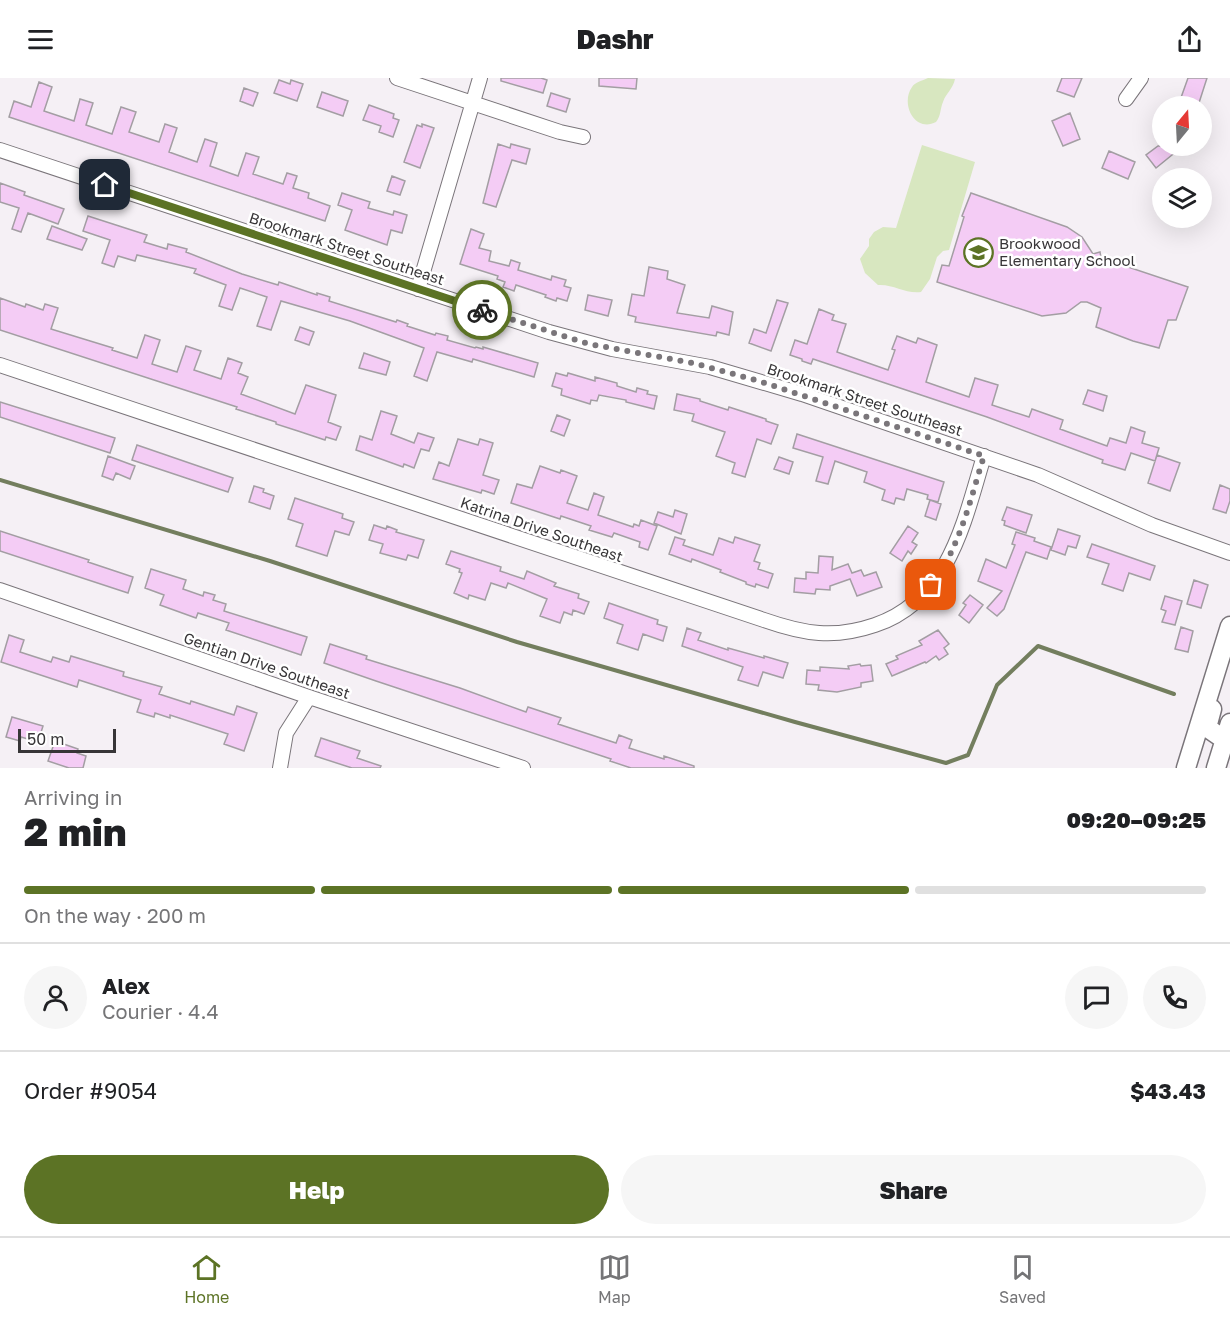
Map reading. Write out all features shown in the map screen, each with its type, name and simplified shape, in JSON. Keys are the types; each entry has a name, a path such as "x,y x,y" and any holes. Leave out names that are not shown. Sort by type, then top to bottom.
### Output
{"main road":[{"path":"1186,768 1230,626"},
{"path":"1216,768 1227,731 1212,733 1208,724 1230,650"}],"street":[{"path":"397,78 560,132 582,137"},
{"path":"418,289 480,78"},
{"path":"1126,99 1141,78"},
{"name":"Brookmark Street Southeast","path":"0,150 589,344 693,363 759,381 1038,475 1152,525 1230,553"},
{"name":"Katrina Drive Southeast","path":"0,365 778,625 823,635 858,631 889,621 898,617 922,597 940,573 954,546 984,456"},
{"name":"Gentian Drive Southeast","path":"0,591 523,768"},
{"path":"280,768 286,733 309,697"}],"green space":[{"path":"928,78 955,79 944,99 938,120 922,124 912,115 908,101 913,85"},
{"path":"922,145 975,162 949,250 943,251 937,257 930,279 921,292 915,292 878,285 865,273 860,259 869,246 869,239 874,232 883,227 896,228"}],"building":[{"path":"501,78 547,80 543,93 501,81"},
{"path":"599,78 637,78 636,89 599,86"},
{"path":"1062,78 1082,78 1074,97 1057,91"},
{"path":"1188,78 1207,78 1201,96 1182,96"},
{"path":"279,80 290,84 291,80 303,84 297,101 274,93"},
{"path":"39,82 52,87 44,111 74,121 80,99 93,103 86,125 112,134 121,107 136,112 129,132 159,142 165,124 177,128 169,152 197,162 205,139 217,143 210,166 238,176 246,153 259,157 253,174 283,184 287,173 297,176 293,188 309,193 308,198 330,206 325,221 9,117 14,101 31,107"},
{"path":"244,88 258,93 253,106 240,101"},
{"path":"322,92 348,101 343,116 317,107"},
{"path":"551,93 570,99 566,112 547,106"},
{"path":"369,105 394,114 393,118 399,120 393,137 379,132 381,126 363,120"},
{"path":"1070,113 1080,139 1063,146 1052,121"},
{"path":"422,124 434,128 420,168 404,162 417,125 422,127"},
{"path":"498,144 510,148 511,144 530,149 526,164 512,160 496,207 483,203"},
{"path":"1152,150 1152,156 1171,156 1156,168 1146,155"},
{"path":"1109,151 1135,162 1128,179 1102,168"},
{"path":"392,176 405,181 400,195 387,191"},
{"path":"0,183 25,192 24,195 64,209 58,224 28,213 21,232 12,229 19,208 0,202"},
{"path":"342,193 370,202 368,208 393,215 394,211 407,215 402,233 391,230 387,245 345,230 352,210 338,205"},
{"path":"971,193 1067,227 1082,237 1093,254 1100,252 1101,258 1188,287 1176,320 1168,320 1159,348 1096,327 1101,308 1087,302 1081,302 1066,313 1042,316 937,282 942,265 949,266 964,217 962,216"},
{"path":"88,216 147,235 144,242 167,249 168,244 187,249 186,252 242,274 330,297 329,301 396,322 397,320 408,324 407,326 435,335 436,333 448,336 447,340 475,348 483,349 483,347 538,363 534,377 473,359 472,362 437,352 427,381 414,376 424,348 350,321 281,301 271,330 257,326 267,297 240,288 232,310 219,306 226,285 194,273 196,269 137,255 135,261 118,256 114,267 102,263 110,240 83,231"},
{"path":"52,226 87,239 82,250 47,239"},
{"path":"471,229 484,234 479,248 491,251 489,261 509,266 511,260 520,263 518,270 551,280 552,276 566,280 564,286 571,288 567,301 557,298 556,301 545,297 546,295 516,285 514,291 503,287 505,282 497,279 498,276 460,264"},
{"path":"649,267 668,271 667,279 685,285 677,313 709,318 712,306 733,312 729,335 717,332 716,336 635,322 636,317 628,315 632,294 644,296"},
{"path":"588,295 612,300 608,316 585,310"},
{"path":"0,298 25,307 26,304 43,310 45,304 58,308 51,329 113,348 112,350 137,358 145,335 160,340 152,364 177,372 186,346 201,351 194,370 221,379 228,358 242,363 238,373 248,377 241,394 295,414 306,385 336,395 328,422 341,427 336,440 326,437 325,440 276,424 276,422 236,409 237,407 0,330"},
{"path":"777,300 788,303 771,351 749,343 754,329 766,333"},
{"path":"819,309 834,315 832,320 846,324 837,352 888,370 897,336 916,343 918,338 937,345 926,382 969,397 975,378 998,385 992,405 1029,417 1032,409 1063,420 1060,429 1107,446 1110,438 1126,443 1131,427 1145,432 1142,443 1159,448 1155,461 1131,453 1125,470 987,417 813,359 811,364 802,361 790,355 795,340 807,344"},
{"path":"300,327 314,332 309,345 295,340"},
{"path":"364,353 390,362 386,375 359,368"},
{"path":"556,373 567,376 568,373 595,381 595,377 617,383 617,386 636,392 637,388 648,391 647,394 657,396 654,409 626,402 626,400 599,395 597,401 591,400 590,404 561,395 562,389 552,386"},
{"path":"1088,390 1107,396 1103,411 1083,404"},
{"path":"677,394 700,399 700,401 728,410 729,407 778,425 771,444 757,439 745,477 732,473 735,463 716,456 725,432 692,421 694,414 674,410"},
{"path":"0,402 115,438 110,453 0,417"},
{"path":"381,411 397,416 391,434 414,443 418,433 434,438 429,451 421,449 414,468 404,464 403,467 356,450 360,436 372,440"},
{"path":"557,415 570,420 564,436 551,431"},
{"path":"797,434 944,482 938,502 927,499 928,495 907,489 904,500 896,498 894,504 882,500 885,490 864,482 867,472 835,461 828,484 816,481 823,457 793,448"},
{"path":"458,439 478,445 480,439 493,443 483,475 499,480 494,494 482,490 481,493 433,479 439,462 449,466"},
{"path":"137,445 233,478 228,492 132,460"},
{"path":"1157,455 1180,463 1170,491 1148,483"},
{"path":"108,456 135,466 130,479 116,473 113,480 102,476"},
{"path":"779,457 793,462 789,474 774,469"},
{"path":"540,466 577,476 567,503 588,510 594,493 604,497 598,515 633,527 634,524 639,526 641,520 657,526 648,550 639,547 640,542 614,533 612,537 589,530 591,526 561,516 560,519 511,503 517,484 532,488"},
{"path":"1220,485 1230,489 1230,501 1226,513 1213,509"},
{"path":"254,486 274,496 270,509 249,502"},
{"path":"295,498 343,514 342,518 354,522 349,535 335,531 327,556 296,546 303,524 288,519"},
{"path":"930,500 941,504 936,520 925,516"},
{"path":"1007,507 1032,515 1026,533 1004,525 1005,521 1002,520"},
{"path":"675,510 687,514 681,534 654,523 658,512 673,517"},
{"path":"374,525 386,529 387,526 397,530 396,532 424,540 418,558 408,555 406,560 380,553 383,544 369,540"},
{"path":"908,526 918,533 912,542 917,545 911,554 908,551 902,561 890,553"},
{"path":"1058,529 1080,536 1076,548 1068,546 1065,555 1051,550"},
{"path":"0,531 133,577 128,593 0,551"},
{"path":"1016,532 1035,538 1034,541 1051,547 1047,559 1026,552 1004,609 997,616 987,608 1002,591 978,581 986,559 1006,568 1015,545 1012,544"},
{"path":"675,537 685,540 683,545 713,555 719,538 733,543 735,537 760,545 754,561 760,563 758,569 773,574 768,588 746,584 746,582 720,572 721,570 692,559 691,562 669,554"},
{"path":"1092,544 1155,566 1150,580 1129,573 1123,591 1102,584 1109,564 1087,557"},
{"path":"451,551 501,567 500,571 524,579 527,571 556,583 554,586 579,594 578,598 589,602 584,614 573,610 572,615 564,612 560,623 540,616 547,599 508,583 506,588 491,583 485,600 469,595 468,599 454,593 462,573 459,572 460,569 446,564"},
{"path":"819,556 833,557 832,570 848,564 852,573 861,570 864,576 876,572 882,587 857,596 850,579 830,586 830,590 816,589 815,594 794,592 795,578 806,579 806,572 818,573"},
{"path":"151,569 186,580 183,589 203,596 204,592 215,595 213,600 226,604 224,611 307,637 301,655 226,630 229,623 198,613 196,618 160,605 164,595 145,588"},
{"path":"1194,580 1208,585 1201,608 1187,604"},
{"path":"970,595 983,605 969,623 959,615 966,605 963,603"},
{"path":"1165,596 1182,601 1175,625 1162,622 1166,611 1161,609"},
{"path":"609,603 658,620 657,624 667,627 663,641 643,634 638,650 617,643 623,625 604,618"},
{"path":"1181,627 1193,631 1188,652 1175,649"},
{"path":"687,628 701,633 698,640 728,650 728,648 788,663 783,678 763,672 758,686 738,680 743,667 682,646"},
{"path":"938,630 949,644 944,648 948,654 939,660 936,656 926,663 892,676 886,664 898,659 896,656 922,645 919,641"},
{"path":"9,635 24,640 20,652 51,662 53,657 69,662 71,656 124,672 123,676 162,687 159,694 190,704 191,701 234,715 237,706 257,713 244,751 224,744 228,734 170,715 170,718 155,713 154,717 137,712 141,700 79,680 77,687 1,662"},
{"path":"330,644 367,656 366,659 460,688 526,712 528,707 561,718 558,724 616,743 619,735 632,740 629,748 664,759 664,756 694,766 694,768 631,768 610,761 611,759 324,663"},
{"path":"860,664 861,666 871,665 873,681 861,683 861,687 837,692 818,690 819,685 806,684 807,670 820,671 820,667 849,669 848,666"},
{"path":"12,717 43,726 38,742 21,737 20,741 6,737"},
{"path":"321,738 360,751 357,758 381,766 380,768 352,768 315,756"},
{"path":"55,741 78,749 77,753 86,756 83,768 69,768 48,761"}],"waterway":[{"path":"0,480 270,561 517,642 946,763 968,755 997,685 1038,646 1174,694"}],"way so far":[{"path":"482,310 589,344 693,363 759,381 984,456 954,546 931,585"}],"place":[{"name":"Brookwood Elementary School","path":"978,252"}],"route":[{"path":"105,185 482,310"}]}
